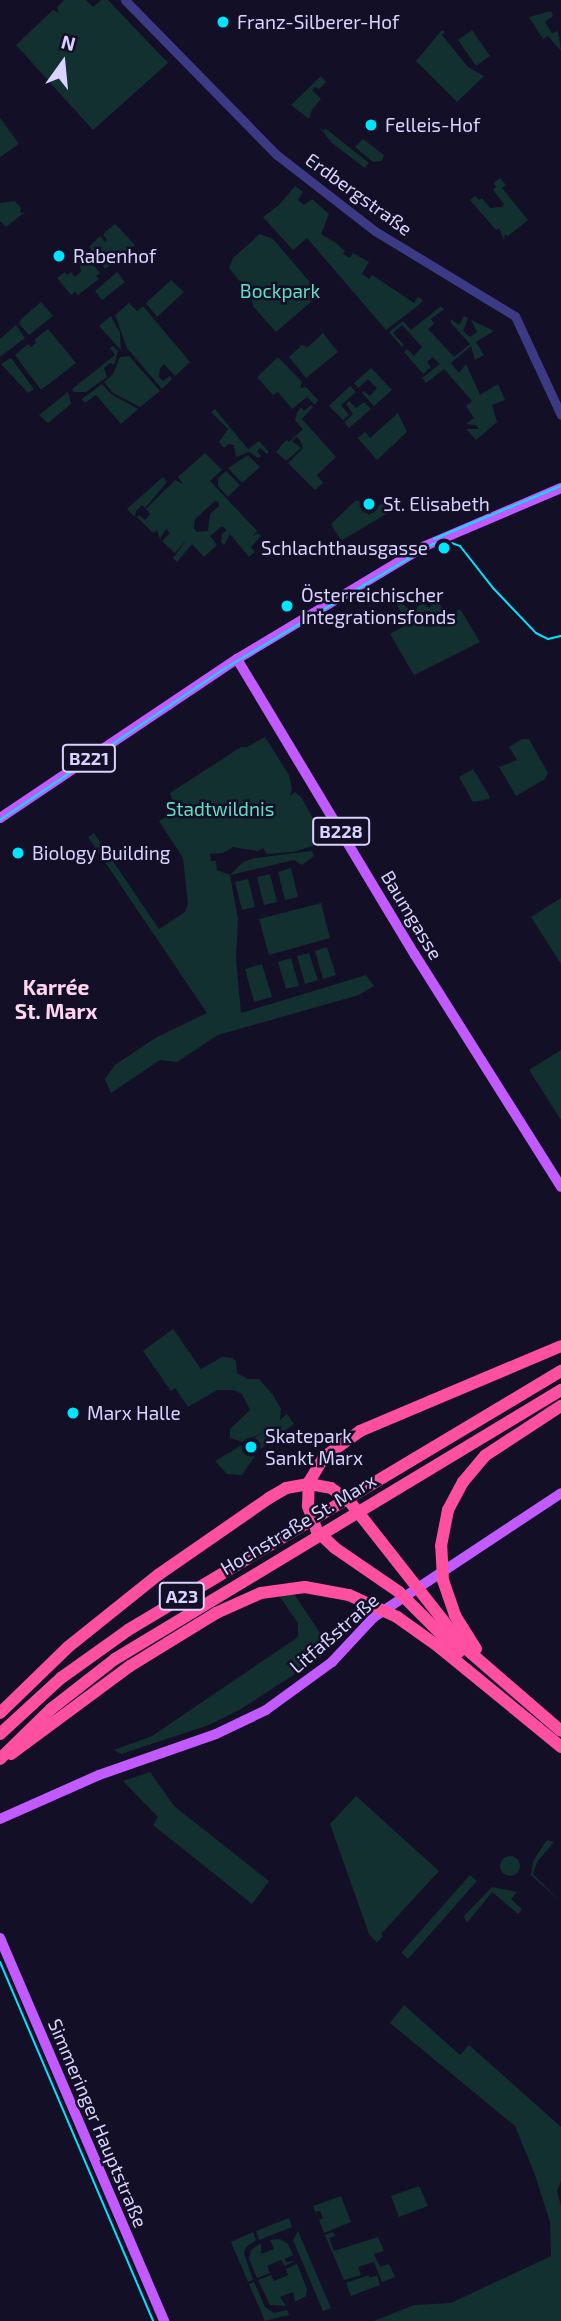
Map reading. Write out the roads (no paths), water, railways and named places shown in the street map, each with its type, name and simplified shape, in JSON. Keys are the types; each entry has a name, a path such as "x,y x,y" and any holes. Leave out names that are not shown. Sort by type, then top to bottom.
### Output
{"highway":[{"path":"561,1346 360,1431 331,1450 315,1469 308,1490 309,1513 317,1531 335,1548 412,1603 561,1731"},
{"name":"Hochstraße St. Marx","path":"0,1734 61,1678 128,1630 561,1371"},
{"name":"Hochstraße St. Marx","path":"0,1760 51,1709 115,1658 561,1390"},
{"path":"450,1637 450,1604 441,1569 442,1535 452,1502 463,1482 486,1455 561,1406"},
{"path":"0,1713 68,1647 158,1575 269,1498 302,1484 331,1488 350,1502 450,1637 518,1713 561,1747"},
{"path":"0,1760 38,1738 88,1697 159,1648 216,1613 261,1593 304,1587 349,1595 450,1637"}],"main road":[{"name":"B221","path":"0,818 237,659 425,546 561,488"},
{"name":"Baumgasse","path":"237,659 415,955 561,1187"},
{"name":"Litfaßstraße","path":"0,1819 100,1775 216,1734 265,1710 332,1662 374,1618 561,1493"},
{"name":"Simmeringer Hauptstraße","path":"0,1938 164,2321"}],"street":[{"name":"Erdbergstraße","path":"125,0 276,155 375,231 515,316 561,415"}],"tram line":[{"path":"434,539 561,486"},
{"path":"0,820 224,669 433,544 449,542 460,546 493,588 536,633 548,639 561,636"},
{"path":"0,1962 153,2321"}],"place":[{"name":"Franz-Silberer-Hof","path":"223,22"},
{"name":"Felleis-Hof","path":"371,125"},
{"name":"Rabenhof","path":"59,256"},
{"name":"St. Elisabeth","path":"369,504"},
{"name":"Schlachthausgasse","path":"444,548"},
{"name":"Österreichischer Integrationsfonds","path":"287,606"},
{"name":"Biology Building","path":"18,853"},
{"name":"Marx Halle","path":"73,1413"},
{"name":"Skatepark Sankt Marx","path":"251,1447"}],"district":[{"name":"Karrée St. Marx","path":"56,999"}],"park label":[{"name":"Bockpark","path":"280,291"},
{"name":"Stadtwildnis","path":"220,809"}]}
